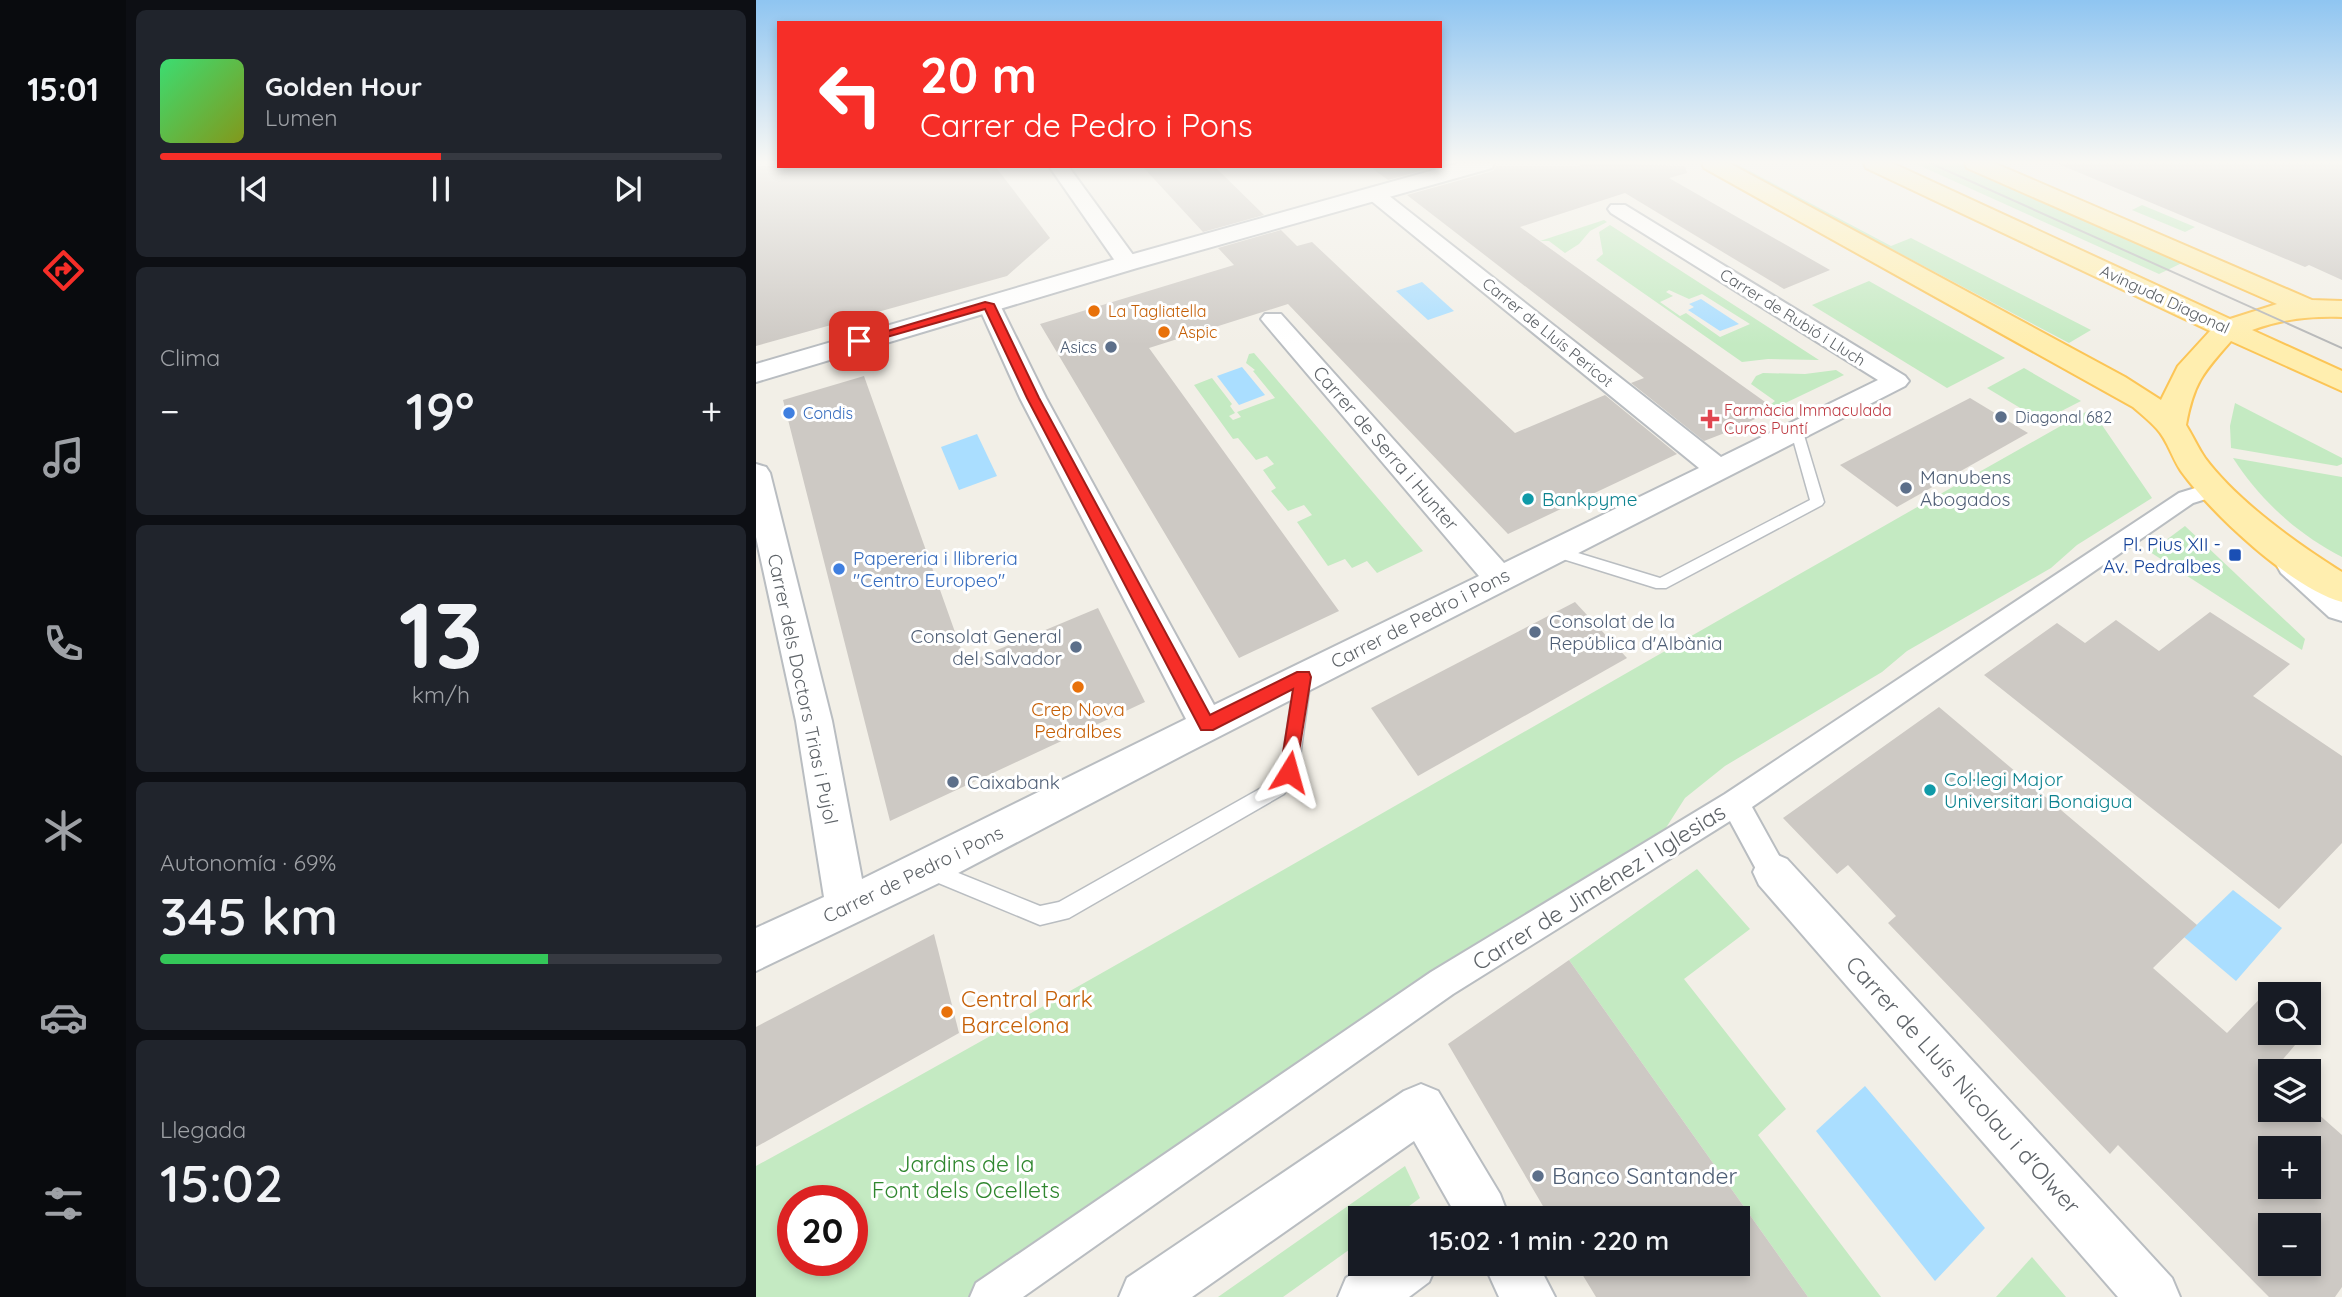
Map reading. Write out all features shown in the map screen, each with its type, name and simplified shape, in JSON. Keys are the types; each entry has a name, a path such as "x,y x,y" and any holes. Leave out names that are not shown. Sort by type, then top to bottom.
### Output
{"main road":[{"path":"1823,224 2144,401 2171,425 2193,464 2215,489 2280,551 2342,589"},
{"name":"Avinguda Diagonal","path":"2003,224 2342,382"},
{"path":"2114,224 2342,323"},
{"path":"2171,425 2178,396 2188,372 2227,329 2273,313 2307,308 2342,309"}],"street":[{"path":"1100,224 1128,263"},
{"path":"756,373 1128,263 1272,224"},
{"name":"Carrer de Lluís Pericot","path":"1412,224 1720,471"},
{"name":"Carrer de Rubió i Lluch","path":"1641,224 1896,381"},
{"path":"989,304 1033,398 1207,725"},
{"name":"Carrer de Serra i Hunter","path":"1273,319 1499,578"},
{"name":"Carrer de Pedro i Pons","path":"756,950 927,869 1207,725 1896,381"},
{"name":"Carrer dels Doctors Trias i Pujol","path":"756,473 814,721 846,906"},
{"name":"Carrer de Jiménez i Iglesias","path":"990,1297 1442,983 1735,803 2186,498 2215,489"},
{"path":"2280,551 2342,607"},
{"path":"1735,803 1773,872"},
{"name":"Carrer de Lluís Nicolau i d'Olwer","path":"1773,872 2153,1297"},
{"path":"1146,1297 1421,1108 1475,1206"},
{"path":"1365,1297 1394,1276"},
{"path":"1517,1276 1528,1297"}],"lane":[{"path":"1555,551 1661,584 1818,502 1797,432"},
{"path":"927,869 1040,916 1062,911 1278,788 1289,772 1303,677"}],"green space":[{"path":"1593,224 1604,224 1590,231 1579,244 1565,253 1549,241 1540,241"},
{"path":"1843,224 1849,224 1891,246 1911,238 2091,330 2069,343"},
{"path":"2048,224 2097,224 2184,262 2159,274"},
{"path":"2165,224 2187,224 2195,227 2185,232"},
{"path":"1610,225 1819,360 1768,359 1742,362 1596,260 1603,254 1599,232","holes":["1669,290 1689,299 1702,294 1750,324 1720,337 1686,313 1680,316 1660,302 1673,296 1666,292"]},
{"path":"1869,281 2005,358 1947,388 1812,305"},
{"path":"1254,353 1423,551 1377,573 1367,561 1352,568 1345,559 1328,566 1297,522 1312,515 1304,505 1288,511 1271,491 1276,488 1263,470 1274,464 1267,456 1256,460 1238,438 1233,439 1194,385 1212,378 1232,404 1230,406 1235,413 1229,416 1233,420 1241,417 1237,412 1275,398 1253,371 1255,370 1246,363 1249,354"},
{"path":"2024,368 2081,401 2042,421 1987,388"},
{"path":"1836,370 1844,375 1775,408 1770,405 1775,401 1751,384 1756,376 1763,373 1805,374"},
{"path":"2235,403 2342,458 2342,464 2337,466 2231,448 2230,426"},
{"name":"Jardins de la Font dels Ocellets","path":"2091,409 2152,498 2077,545 2051,568 1907,651 1882,672 1725,766 1685,798 1648,856 987,1297 756,1297 756,1166 1091,979"},
{"path":"2233,458 2342,477 2342,557 2310,538 2281,515 2255,488"},
{"path":"2185,526 2305,639 2302,650 2150,552"},
{"path":"1697,869 1750,929 1684,979 1786,1109 1758,1135 1881,1297 1808,1297 1750,1215 1750,1206 1743,1206 1569,960"},
{"path":"1405,1166 1420,1198 1409,1206 1348,1206 1348,1251 1283,1297 1218,1297"},
{"path":"2032,1257 2066,1297 1996,1297"}],"water":[{"path":"1422,282 1454,311 1428,320 1396,291"},
{"path":"1701,299 1739,324 1720,331 1688,310 1694,307 1689,304"},
{"path":"1242,367 1265,395 1239,405 1217,376"},
{"path":"977,434 997,476 959,490 941,447"},
{"path":"2233,890 2282,928 2236,981 2184,937"},
{"path":"1865,1086 1985,1228 1935,1281 1816,1131"}],"building":[{"path":"756,224 1039,224 1050,238 1007,276 756,346"},
{"path":"1195,224 1233,224 1203,232"},
{"path":"1444,224 1531,224 1520,227 1775,409 1704,441 1631,383 1644,378"},
{"path":"1676,224 1749,224 1830,270 1784,289"},
{"path":"2201,224 2342,224 2342,280 2309,265 2305,267"},
{"path":"1281,230 1297,246 1312,242 1515,433 1605,395 1677,454 1508,534 1288,304 1149,348 1339,611 1239,658 1040,324 1234,265 1218,248"},
{"path":"864,376 966,663 1098,608 1145,702 890,821 783,400"},
{"path":"1970,398 2028,433 1897,507 1840,465"},
{"path":"1575,602 1627,658 1418,776 1371,708"},
{"path":"2210,612 2290,664 2253,696 2342,756 2342,843 2279,909 1984,675 2057,623 2085,643 2116,620 2159,651"},
{"path":"1939,707 2197,925 2153,968 2227,1033 2258,1001 2258,1045 2295,1045 2283,1059 2258,1059 2258,1122 2321,1122 2321,1116 2342,1135 2342,1287 2335,1297 2269,1297 2118,1145 2110,1154 1888,923 1896,916 1848,865 1837,874 1783,818"},
{"path":"934,934 959,1033 756,1147 756,1027"},
{"path":"1569,960 1743,1206 1543,1206 1448,1044"},
{"path":"1750,1215 1808,1297 1596,1297 1583,1276 1750,1276"}],"tram line":[{"path":"2065,224 2342,348"}],"place":[{"name":"La Tagliatella","path":"1094,311"},
{"name":"Aspic","path":"1164,332"},
{"name":"Asics","path":"1111,347"},
{"name":"Condis","path":"789,413"},
{"name":"Diagonal 682","path":"2001,417"},
{"name":"Farmàcia Immaculada Curos Puntí","path":"1710,419"},
{"name":"Manubens Abogados","path":"1906,488"},
{"name":"Bankpyme","path":"1528,499"},
{"name":"Pl. Pius XII - Av. Pedralbes","path":"2235,555"},
{"name":"Papereria i llibreria \"Centro Europeo\"","path":"839,569"},
{"name":"Consolat de la República d'Albània","path":"1535,632"},
{"name":"Consolat General del Salvador","path":"1076,647"},
{"name":"Crep Nova Pedralbes","path":"1078,687"},
{"name":"Caixabank","path":"953,782"},
{"name":"Col·legi Major Universitari Bonaigua","path":"1930,790"},
{"name":"Central Park Barcelona","path":"947,1012"},
{"name":"Banco Santander","path":"1538,1176"}],"route":[{"path":"859,341 989,304 1033,398 1207,725 1303,677 1289,772"}]}
